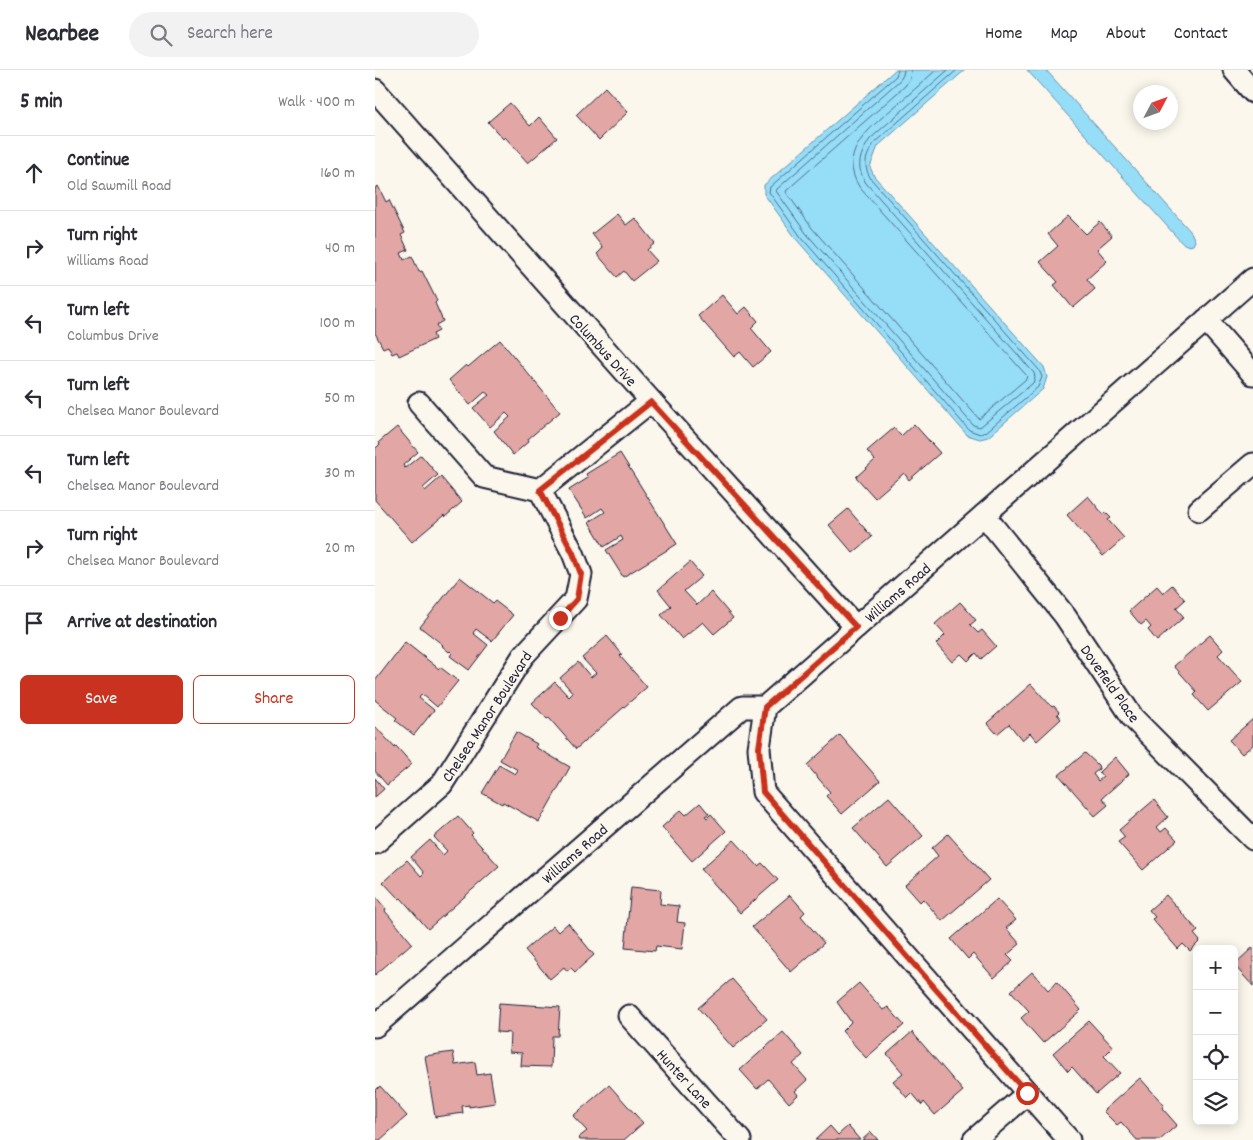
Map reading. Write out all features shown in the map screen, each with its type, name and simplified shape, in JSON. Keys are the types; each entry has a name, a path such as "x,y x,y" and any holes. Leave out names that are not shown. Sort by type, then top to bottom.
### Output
{"street":[{"path":"1234,70 1253,92"},
{"name":"Columbus Drive","path":"375,90 651,402 856,627"},
{"name":"Williams Road","path":"375,1026 742,707 765,707 1253,279"},
{"path":"1205,320 1253,374"},
{"path":"419,403 484,477 540,490 651,402"},
{"path":"1199,510 1253,464"},
{"name":"Chelsea Manor Boulevard","path":"375,843 442,784 523,656 577,599 581,574 573,553 540,490"},
{"name":"Dovefield Place","path":"984,515 1065,616 1133,718 1253,839"},
{"path":"765,707 759,748 763,792 1069,1140"},
{"name":"Hunter Lane","path":"629,1016 740,1140"},
{"path":"974,1140 1027,1093"}],"water":[{"path":"895,70 965,70 878,146 870,167 874,176 1044,367 1047,377 1043,389 988,437 980,439 967,435 797,240 764,194 764,185"},
{"path":"1027,70 1046,70 1191,232 1195,241 1193,245 1189,246 1182,243"}],"building":[{"path":"605,87 628,112 599,140 576,115"},
{"path":"510,103 530,126 539,117 557,138 528,163 505,137 503,139 488,122"},
{"path":"378,186 386,202 389,200 405,233 401,235 408,250 401,253 404,260 412,256 419,272 422,271 437,301 435,303 443,321 436,325 439,331 433,334 435,339 399,356 397,352 392,354 388,346 383,348 375,333 375,188"},
{"path":"617,214 626,225 635,218 655,243 647,250 657,261 632,281 624,271 617,277 597,254 603,248 592,234"},
{"path":"1068,216 1086,234 1100,222 1112,236 1097,249 1107,261 1087,279 1095,289 1073,308 1054,285 1058,282 1040,262 1058,246 1048,234"},
{"path":"722,295 738,314 746,307 758,321 751,328 771,352 753,367 740,352 734,357 698,316"},
{"path":"500,340 560,412 528,439 529,441 513,455 494,431 510,417 506,413 490,427 473,408 489,395 485,392 470,405 449,380"},
{"path":"914,424 940,453 909,480 904,473 875,498 856,477 875,460 867,451 894,428 901,436"},
{"path":"397,427 418,452 403,465 405,468 421,455 438,475 423,488 425,491 441,477 462,502 412,542 375,500 375,449 380,444 379,442"},
{"path":"620,453 677,544 623,577 606,550 623,540 621,536 604,547 589,522 605,512 602,508 587,518 569,490 588,478 586,474"},
{"path":"1088,496 1103,514 1106,513 1111,518 1108,520 1124,538 1103,556 1067,515"},
{"path":"848,509 872,537 853,553 829,525"},
{"path":"690,562 702,576 684,591 697,605 711,592 733,618 714,634 703,622 682,639 661,615 671,606 658,590"},
{"path":"460,577 493,603 495,601 513,615 492,641 476,629 473,633 488,645 469,670 450,656 452,653 450,651 420,627"},
{"path":"1172,585 1185,600 1176,608 1184,617 1157,641 1148,630 1151,627 1146,621 1141,625 1129,611 1157,586 1163,593"},
{"path":"960,602 976,620 970,625 978,633 982,630 996,646 981,659 976,653 968,661 961,654 952,662 936,644 945,635 935,624"},
{"path":"1210,635 1223,650 1218,655 1242,682 1208,711 1194,695 1197,692 1174,666"},
{"path":"607,636 622,654 620,656 647,687 576,749 549,718 547,719 532,703 555,682 569,697 573,693 560,678 578,662 591,677 596,673 582,658"},
{"path":"405,642 439,669 440,667 458,681 437,707 422,694 419,698 434,710 414,735 395,720 397,718 375,700 375,681"},
{"path":"1031,684 1052,707 1054,706 1059,712 1057,714 1061,719 1037,741 1030,733 1022,740 1009,724 997,734 987,723"},
{"path":"1253,719 1253,745 1242,754 1229,740"},
{"path":"375,726 412,764 387,785 375,771"},
{"path":"516,732 537,744 535,747 570,767 539,822 503,802 502,804 482,793 499,765 515,774 518,770 500,760"},
{"path":"840,735 880,781 842,814 826,796 830,792 807,765"},
{"path":"1085,753 1098,765 1099,769 1093,774 1098,781 1103,777 1099,772 1115,757 1129,774 1102,798 1108,805 1095,816 1059,775"},
{"path":"375,778 384,789 375,797"},
{"path":"889,797 923,836 887,867 853,828"},
{"path":"1154,800 1168,817 1157,827 1161,832 1166,828 1177,840 1143,870 1118,842 1125,837 1119,830"},
{"path":"700,803 709,814 705,816 707,818 711,814 726,831 692,861 662,827 681,810 686,815"},
{"path":"458,816 473,833 471,835 499,866 428,929 401,898 399,899 383,882 407,860 421,876 424,873 411,857 430,840 443,855 447,851 434,837"},
{"path":"948,834 989,880 942,921 923,899 920,902 905,885 938,856 932,848"},
{"path":"734,840 758,866 762,863 778,880 740,913 701,869"},
{"path":"631,887 661,890 660,904 679,906 677,922 685,923 682,949 656,946 655,951 625,948"},
{"path":"790,895 805,912 801,916 824,943 791,972 752,927"},
{"path":"1166,895 1198,931 1194,934 1200,941 1193,945 1190,951 1183,944 1178,949 1152,919 1155,917 1149,910"},
{"path":"375,896 412,943 375,975"},
{"path":"997,899 1016,920 1006,928 1020,944 1007,955 1013,961 994,978 973,954 968,959 951,939"},
{"path":"568,923 594,955 575,972 571,968 567,971 564,967 550,979 525,950 553,926 558,932"},
{"path":"1253,947 1253,986 1238,969 1238,961"},
{"path":"1032,972 1048,990 1057,982 1081,1010 1043,1043 1021,1018 1029,1011 1011,991"},
{"path":"732,979 767,1019 733,1048 698,1008"},
{"path":"859,983 883,1010 888,1007 904,1025 866,1058 842,1031 851,1022 837,1002"},
{"path":"499,1003 560,1007 558,1036 552,1036 551,1067 521,1066 522,1053 509,1052 510,1033 497,1032"},
{"path":"1089,1021 1113,1047 1104,1056 1120,1073 1096,1094 1072,1067 1068,1071 1053,1053"},
{"path":"783,1032 803,1055 793,1064 807,1080 795,1091 798,1095 789,1103 768,1079 757,1089 740,1070"},
{"path":"912,1032 963,1091 935,1115 924,1102 922,1105 912,1093 907,1098 893,1081 903,1073 887,1054"},
{"path":"453,1052 455,1065 475,1062 477,1075 490,1073 495,1103 469,1107 469,1105 462,1106 463,1113 435,1117 425,1056"},
{"path":"1140,1078 1164,1105 1162,1108 1177,1125 1160,1140 1137,1140 1121,1122 1117,1125 1103,1111"},
{"path":"609,1085 643,1123 624,1140 580,1140 578,1138 587,1131 573,1116"},
{"path":"380,1086 407,1116 380,1140 375,1140 375,1091"},
{"path":"830,1126 838,1135 848,1126 860,1140 815,1140"},
{"path":"871,1132 878,1140 862,1140"}],"route":[{"path":"560,618 577,599 581,574 573,553 540,490 651,402 856,627 765,707 759,748 763,792 1027,1093"}]}
